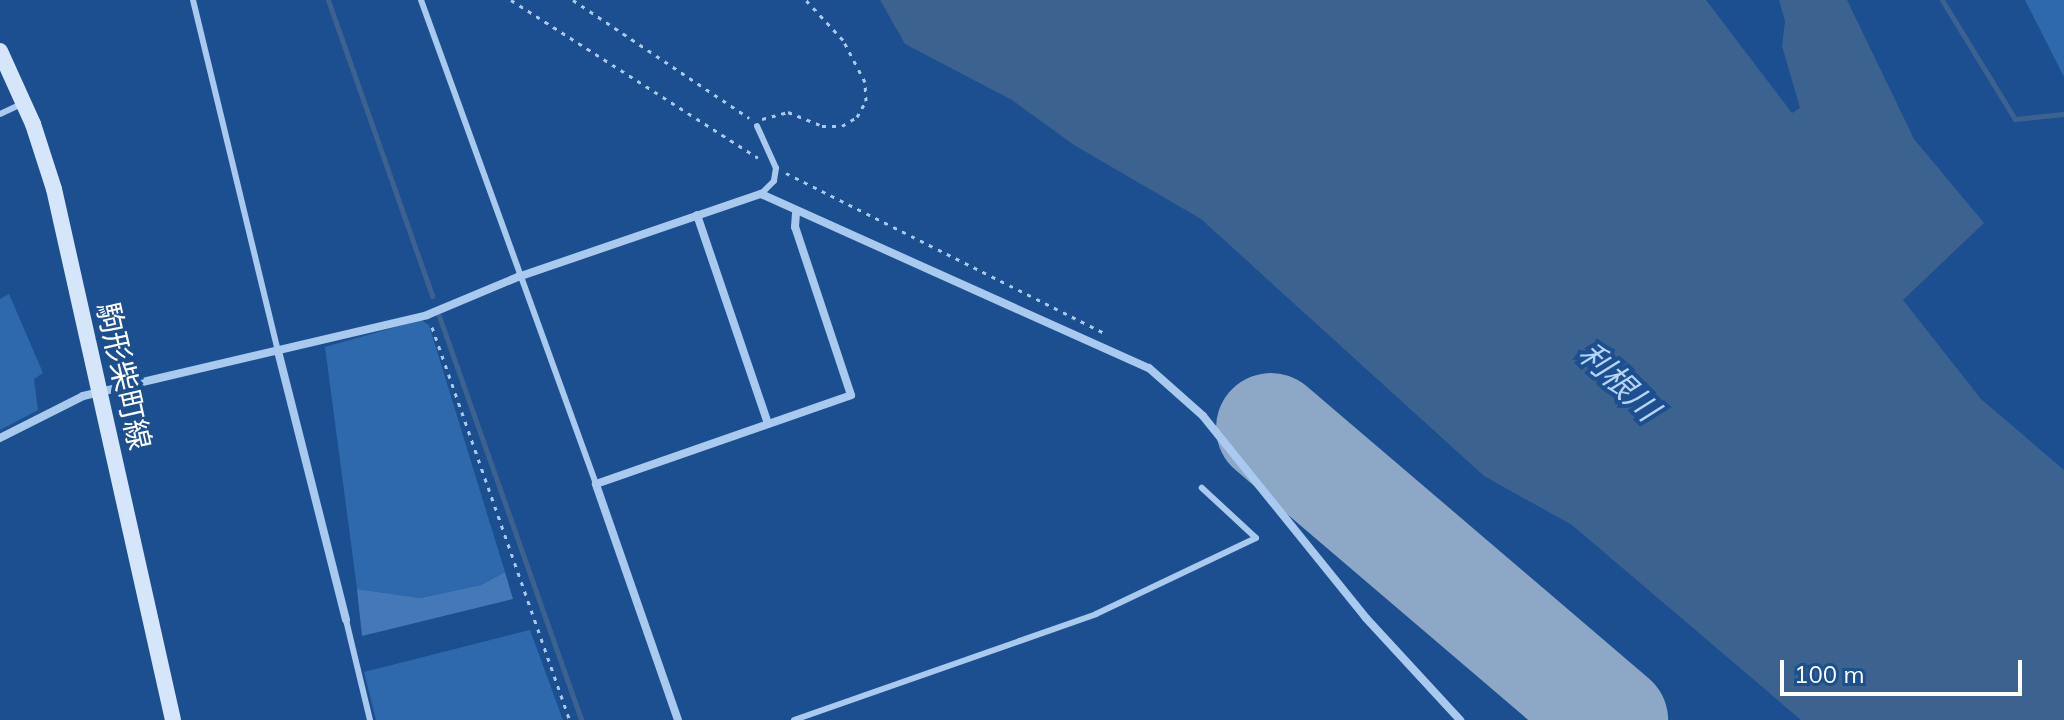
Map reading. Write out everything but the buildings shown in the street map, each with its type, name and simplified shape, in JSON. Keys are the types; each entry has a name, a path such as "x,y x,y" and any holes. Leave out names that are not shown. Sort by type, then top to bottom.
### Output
{"main road":[{"name":"駒形柴町線","path":"0,51 24,102 54,189 173,720"}],"street":[{"path":"0,438 72,400 427,315 518,277 761,194 796,214 1149,368 1203,416 1366,618 1460,720"},
{"path":"678,720 596,484 851,395 795,227 796,214"},
{"path":"697,215 768,423"},
{"path":"278,351 346,620"}],"lane":[{"path":"193,0 278,351"},
{"path":"421,0 518,277 596,484"},
{"path":"0,114 24,102"},
{"path":"757,126 776,168 774,181 761,194"},
{"path":"794,720 1096,614 1256,538 1202,488"},
{"path":"346,620 370,720"}],"path":[{"path":"511,0 757,157"},
{"path":"573,0 757,126 773,112 788,112 822,126 842,126 857,117 866,101 865,82 843,40 806,0"},
{"path":"797,178 1106,334"},
{"path":"427,315 570,720"}],"shaded area":[{"path":"2025,0 2064,0 2064,77"},
{"path":"9,294 43,373 34,379 38,410 0,430 0,299"},
{"path":"421,320 429,325 505,572 481,585 420,598 357,589 325,347"},
{"path":"530,630 563,720 376,720 364,672"}],"water":[{"name":"利根川","path":"880,0 1706,0 1792,113 1800,108 1782,46 1785,21 1779,0 1847,0 1914,139 1984,223 1903,300 1981,399 2064,470 2064,720 1801,720 1572,525 1484,476 1201,219 1074,145 1012,100 905,44"}],"waterway":[{"path":"328,0 432,296"},
{"path":"1942,0 2015,119 2064,114"},
{"path":"439,316 581,720"}],"runway":[{"path":"1271,428 1613,720"}]}
